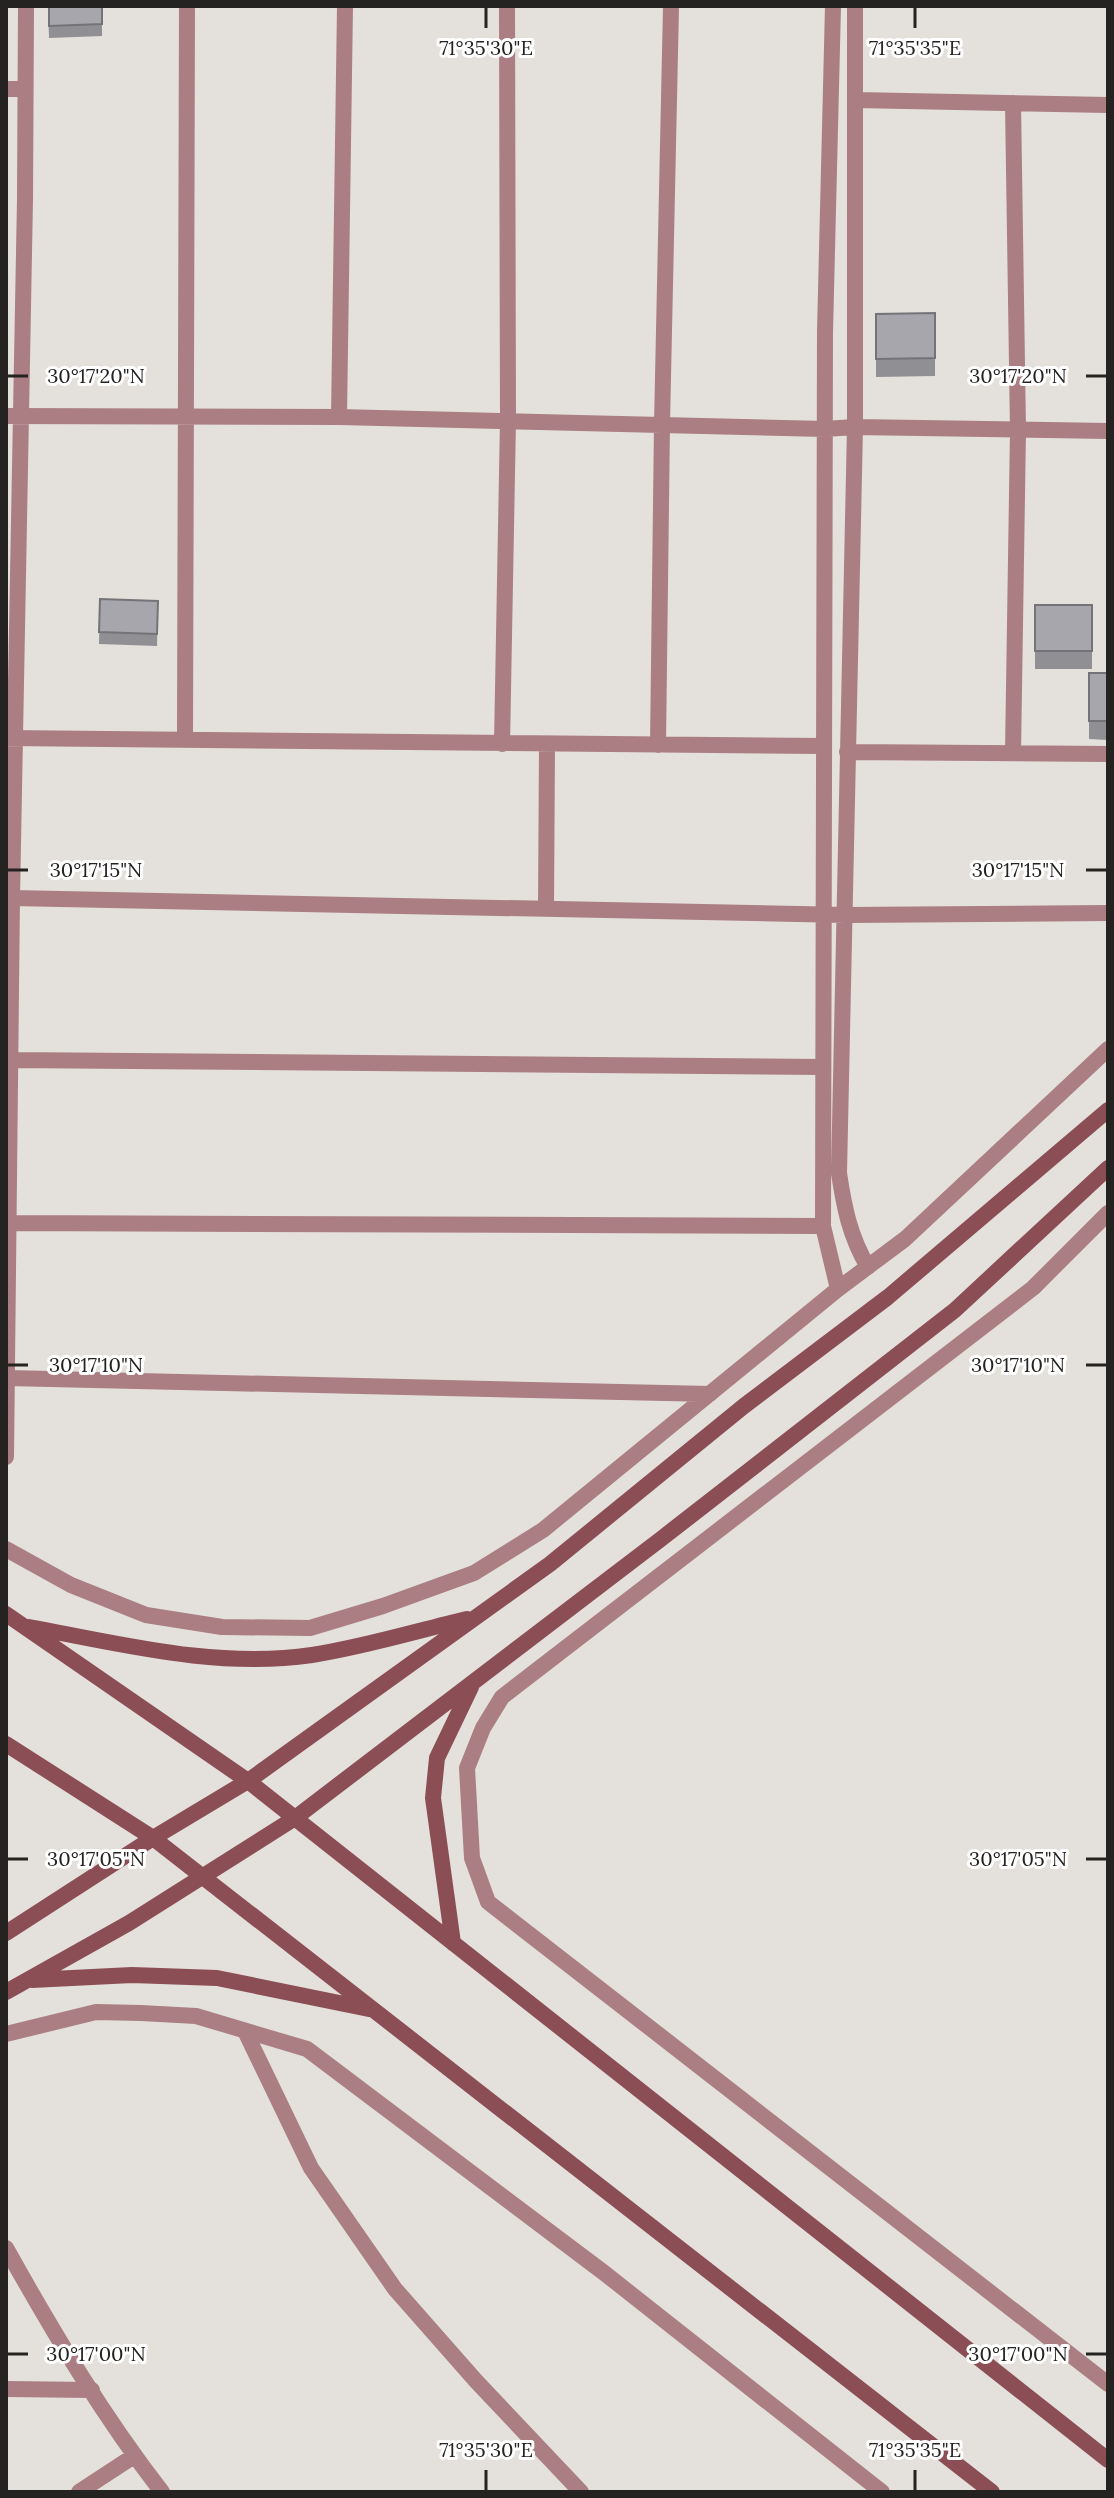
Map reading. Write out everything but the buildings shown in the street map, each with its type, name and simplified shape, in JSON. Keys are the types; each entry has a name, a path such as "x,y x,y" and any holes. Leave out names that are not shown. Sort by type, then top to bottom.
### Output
{"main road":[{"path":"6,1933 248,1781 550,1564 744,1406 888,1297 1108,1110"},
{"path":"6,1992 205,1878 295,1818 955,1310 1108,1168"},
{"path":"6,1614 248,1781 1108,2460"},
{"path":"23,1626 187,1656 250,1658 311,1655 476,1617"},
{"path":"453,1943 433,1798 437,1758 473,1682"},
{"path":"6,1744 153,1838 992,2492"},
{"path":"26,1981 132,1975 217,1978 374,2010"}],"street":[{"path":"6,1457 14,416 26,6"},
{"path":"185,740 187,6"},
{"path":"339,417 345,6"},
{"path":"502,744 508,420 507,6"},
{"path":"658,745 671,6"},
{"path":"833,6 825,429 823,1226 838,1289"},
{"path":"855,6 855,427 839,1173 846,1217 856,1246 868,1267"},
{"path":"6,89 25,89"},
{"path":"856,100 1108,105"},
{"path":"1013,103 1018,430 1013,753"},
{"path":"14,416 339,417 825,429 1108,431"},
{"path":"10,738 824,746"},
{"path":"546,909 547,744"},
{"path":"847,752 1108,754"},
{"path":"12,898 846,915 1108,913"},
{"path":"6,1549 71,1585 146,1615 222,1627 310,1628 474,1573 543,1530 838,1289 905,1239 1108,1049"},
{"path":"10,1060 823,1067"},
{"path":"1108,1213 1033,1288 502,1697 483,1728 467,1768 472,1858 488,1902 1108,2384"},
{"path":"8,1223 823,1226"},
{"path":"7,1378 710,1394"},
{"path":"6,2034 96,2012 196,2016 307,2049 615,2282 882,2492"},
{"path":"245,2031 311,2168 395,2289 581,2492"},
{"path":"6,2248 56,2337 134,2456 162,2492"},
{"path":"6,2389 92,2390"},
{"path":"79,2492 134,2456"}]}
